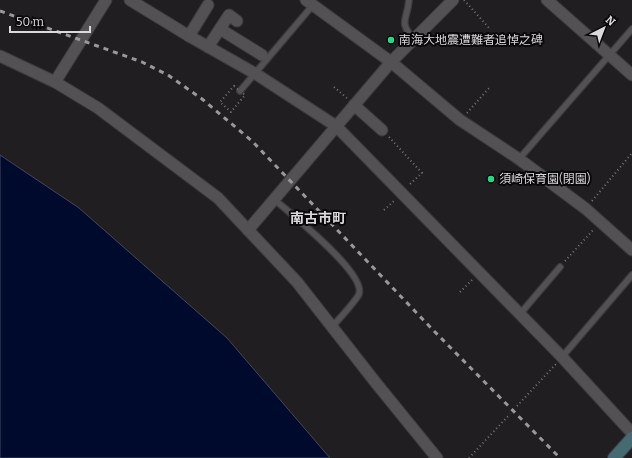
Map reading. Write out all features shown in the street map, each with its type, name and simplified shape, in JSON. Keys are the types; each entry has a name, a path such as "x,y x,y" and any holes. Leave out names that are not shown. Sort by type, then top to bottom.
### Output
{"street":[{"path":"55,82 106,0"},
{"path":"130,0 256,74 336,126 562,357 632,433"},
{"path":"248,230 391,62 453,0"},
{"path":"547,0 632,75"},
{"path":"310,3 391,62 460,120 519,159 586,209 632,250"},
{"path":"189,36 208,4"},
{"path":"208,47 229,15 237,21"},
{"path":"220,29 262,54"},
{"path":"0,56 55,82 98,108 218,198 297,282 437,458"},
{"path":"354,105 382,130"},
{"path":"614,458 632,438"}],"lane":[{"path":"409,0 408,11 404,19 404,27 414,40"},
{"path":"240,91 256,74 310,3"},
{"path":"519,159 632,29"},
{"path":"274,200 316,235 351,270 359,283 359,294 332,327"},
{"path":"520,314 560,267"},
{"path":"562,357 632,275"}],"path":[{"path":"464,0 490,29"},
{"path":"234,86 240,91 245,95 231,112 220,102 234,86"},
{"path":"334,87 354,105"},
{"path":"460,120 489,88"},
{"path":"382,130 422,173 384,210"},
{"path":"586,209 632,152"},
{"path":"560,267 601,222"},
{"path":"460,292 479,272"},
{"path":"517,406 562,357"},
{"path":"469,458 510,414"}],"water":[{"path":"0,155 79,208 227,338 330,458 0,458"}],"railway":[{"path":"0,11 142,62 168,75 202,99 252,141 433,330 560,458"}],"place":[{"name":"南海大地震遭難者追悼之碑","path":"391,40"},
{"name":"須崎保育園(閉園)","path":"491,179"}],"district":[{"name":"南古市町","path":"318,218"}]}
